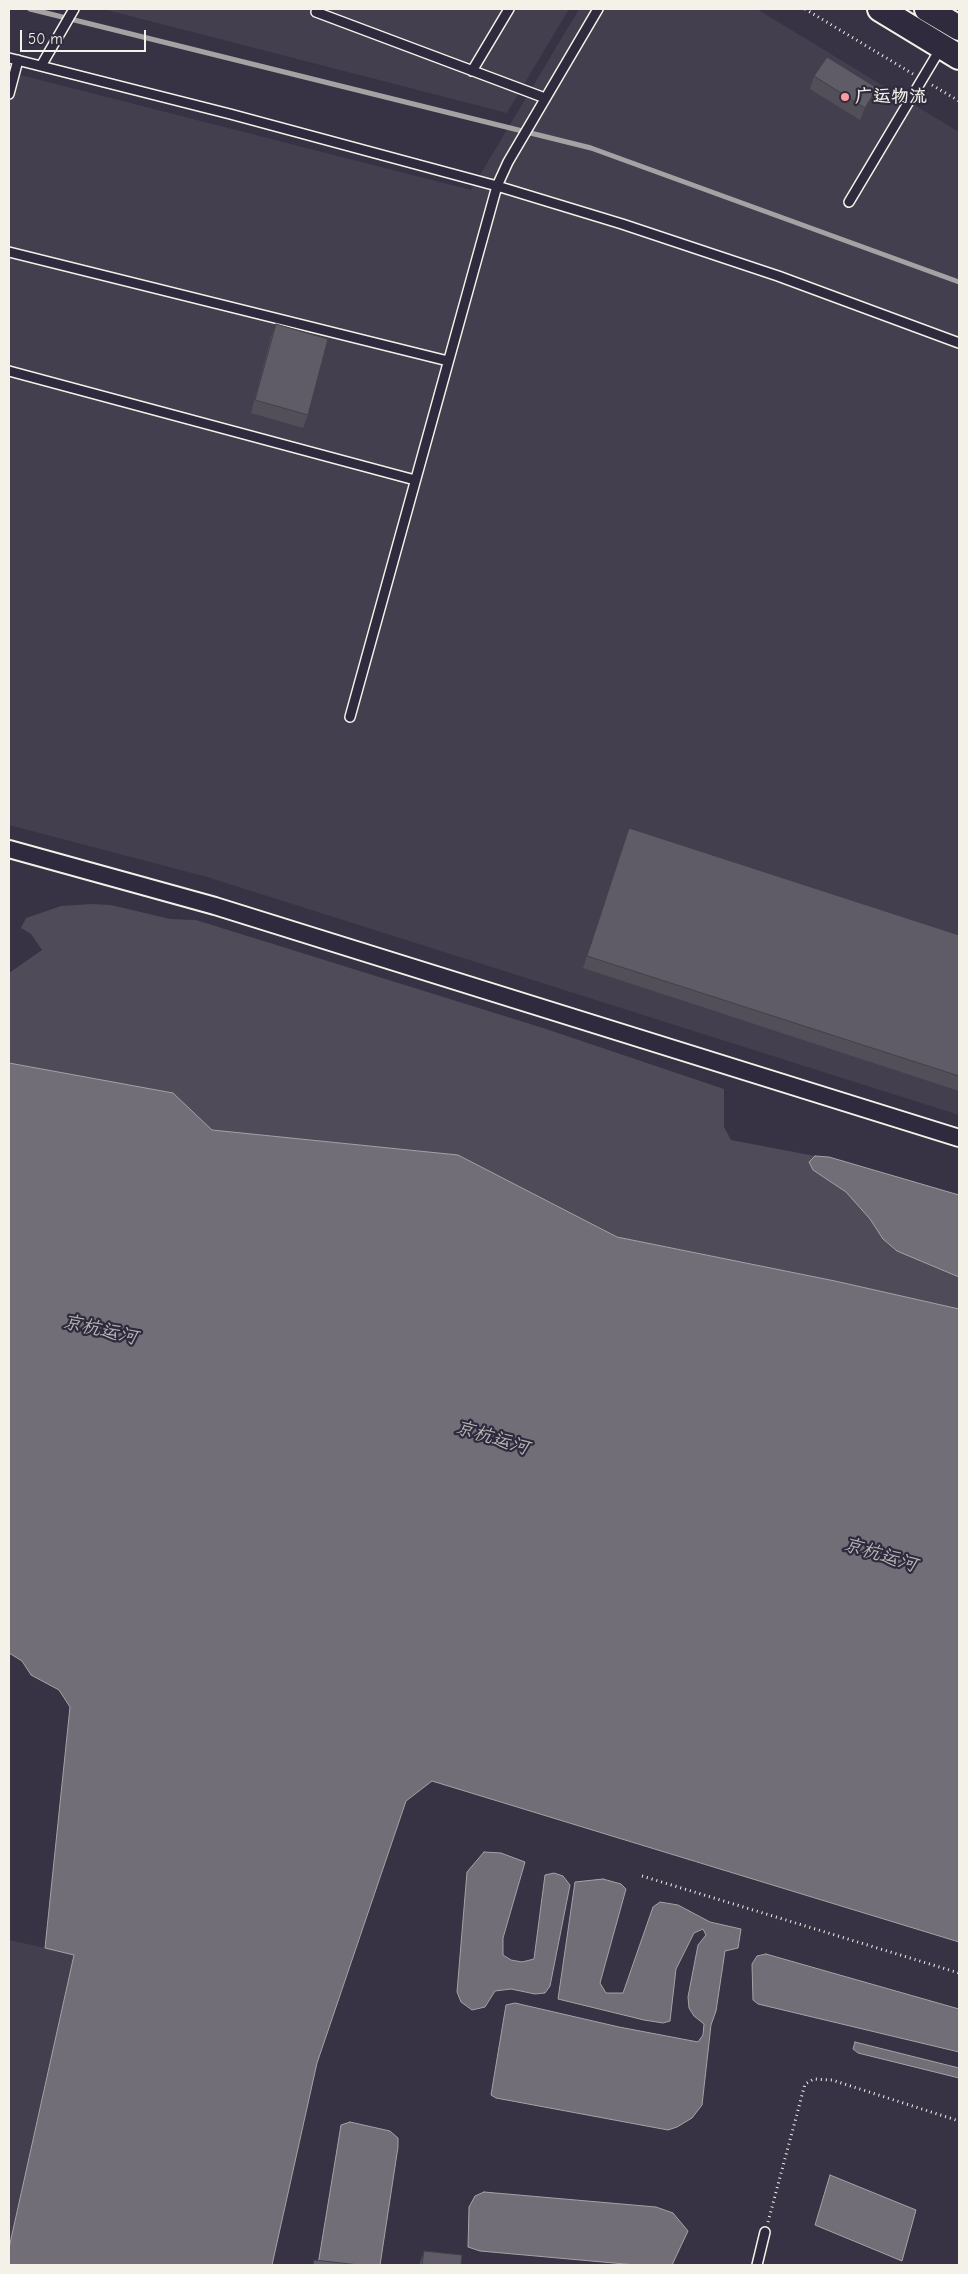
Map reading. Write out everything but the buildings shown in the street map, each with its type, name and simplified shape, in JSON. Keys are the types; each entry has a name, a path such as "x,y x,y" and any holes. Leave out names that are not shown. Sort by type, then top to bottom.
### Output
{"street":[{"path":"880,9 951,51"},
{"path":"927,9 959,28"},
{"path":"9,849 215,906 959,1138"}],"lane":[{"path":"41,66 74,9"},
{"path":"318,9 316,12 545,98"},
{"path":"472,71 509,9"},
{"path":"350,717 497,186 508,162 598,9"},
{"path":"848,202 922,79 951,51"},
{"path":"9,94 13,59 230,114 497,186 622,224 778,276 959,344"},
{"path":"9,252 448,360"},
{"path":"9,371 415,480"},
{"path":"757,2265 765,2232"}],"path":[{"path":"805,9 959,101"},
{"path":"642,1876 959,1973"},
{"path":"765,2232 805,2084 814,2080 832,2080 959,2122"}],"shaded area":[{"path":"103,9 569,9 507,113"},
{"path":"579,9 757,9 959,132 959,1115 207,877 9,825 9,72 471,190"},
{"path":"111,905 170,919 196,920 543,1028 724,1089 724,1127 731,1140 815,1156 809,1162 813,1170 846,1192 870,1219 883,1239 897,1251 959,1277 959,1309 835,1281 617,1237 458,1155 212,1130 173,1093 9,1063 9,973 42,950 31,934 21,928 26,918 61,906"},
{"path":"9,1940 74,1954 9,2248"}],"water":[{"name":"京杭运河","path":"9,1063 173,1093 212,1130 458,1155 617,1237 835,1281 959,1309 959,1942 432,1781 406,1801 317,2063 272,2265 9,2265 9,2248 74,1955 45,1948 70,1707 59,1690 31,1675 22,1661 9,1653"},
{"path":"815,1156 829,1157 959,1195 959,1277 897,1251 883,1239 870,1219 846,1192 813,1170 809,1162"},
{"path":"484,1852 501,1853 525,1862 503,1938 503,1955 511,1960 522,1962 534,1959 545,1875 554,1873 563,1876 570,1885 550,1986 545,1993 535,1994 511,1989 495,1991 485,2007 472,2010 461,2002 457,1992 467,1872"},
{"path":"603,1879 621,1884 626,1889 600,1983 606,1993 623,1993 653,1907 660,1902 678,1905 710,1922 741,1929 738,1948 725,1951 716,2011 711,2025 702,2105 692,2118 668,2130 496,2098 491,2095 506,2005 515,2003 619,2027 698,2042 703,2035 704,2024 694,2016 689,2008 688,1997 698,1945 706,1935 703,1929 694,1933 676,1969 670,2021 663,2023 644,2020 558,1999 575,1882"},
{"path":"766,1954 959,2009 959,2052 758,2004 753,2000 752,1964 757,1956"},
{"path":"855,2042 959,2068 959,2078 858,2053 853,2049"},
{"path":"350,2122 390,2131 398,2138 380,2265 318,2265 341,2125"},
{"path":"830,2175 916,2210 902,2261 815,2225"},
{"path":"484,2192 656,2207 673,2213 688,2231 672,2265 636,2265 480,2251 468,2247 469,2207 475,2196"}],"waterway":[{"path":"30,9 591,148 959,282"}],"place":[{"name":"广运物流","path":"845,97"}]}
